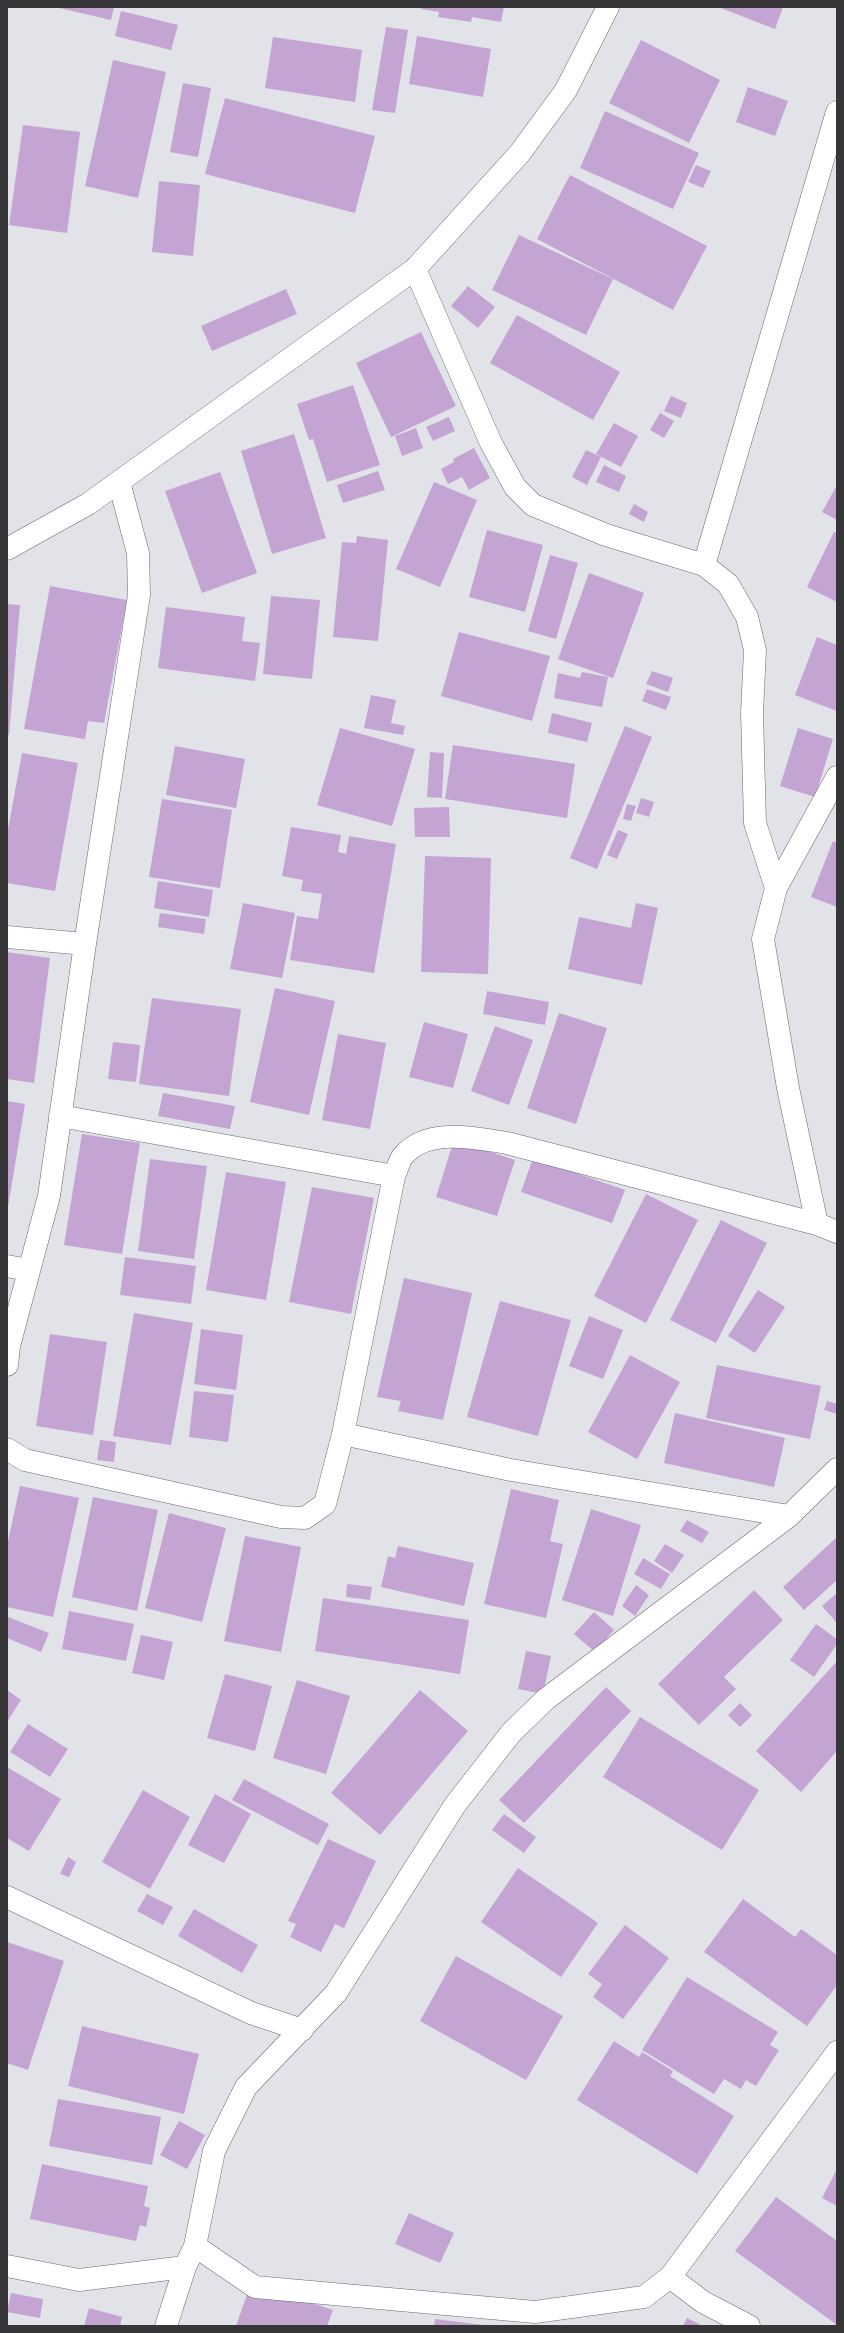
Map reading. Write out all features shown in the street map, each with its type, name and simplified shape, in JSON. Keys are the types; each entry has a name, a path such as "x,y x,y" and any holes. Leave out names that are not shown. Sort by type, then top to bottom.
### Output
{"street":[{"path":"7,549 88,504 415,269 520,153 566,90 608,7"},
{"path":"704,565 837,112"},
{"path":"415,269 491,443 515,487 533,505 606,535 704,565 728,584 747,617 754,650 752,713 755,823 776,888"},
{"path":"7,1365 9,1346 28,1270 49,1196 85,944 139,594 138,553 119,482"},
{"path":"827,1228 788,1088 763,939 776,888 837,777"},
{"path":"7,937 85,944"},
{"path":"60,1116 394,1176"},
{"path":"7,1449 25,1460 281,1517 305,1518 325,1504 343,1434 394,1176 403,1157 414,1146 438,1138 472,1138 508,1143 827,1228"},
{"path":"7,1266 28,1270"},
{"path":"343,1434 511,1470 789,1516"},
{"path":"166,2326 185,2267 195,2246 214,2151 242,2094 246,2087 336,1993 455,1805 511,1734 546,1699 789,1516 837,1469"},
{"path":"7,1897 251,2013 302,2030"},
{"path":"195,2246 256,2287 535,2312 644,2297 670,2277 837,2052"},
{"path":"7,2266 79,2280 185,2267"},
{"path":"670,2277 703,2302 749,2326"}],"building":[{"path":"55,7 114,7 111,20"},
{"path":"421,7 504,7 501,22 472,17 471,22 438,17 439,12 421,9"},
{"path":"718,7 783,7 775,29"},
{"path":"121,11 178,25 171,50 115,36"},
{"path":"386,27 408,30 395,113 372,110"},
{"path":"417,36 491,49 483,97 409,84"},
{"path":"273,37 362,50 355,102 265,88"},
{"path":"641,40 720,80 689,143 609,103"},
{"path":"113,60 166,72 138,198 85,186"},
{"path":"183,83 211,88 198,157 170,152"},
{"path":"748,87 788,101 775,136 736,122"},
{"path":"225,98 375,136 355,213 205,174"},
{"path":"605,111 699,153 673,209 580,168"},
{"path":"23,125 80,132 67,233 9,225"},
{"path":"696,165 711,171 703,188 688,182"},
{"path":"570,175 707,246 673,310 537,239"},
{"path":"159,181 200,185 193,256 152,252"},
{"path":"519,235 613,279 586,335 492,290"},
{"path":"468,286 495,307 478,328 451,306"},
{"path":"286,289 297,314 212,351 201,326"},
{"path":"517,315 620,372 593,420 490,363"},
{"path":"421,332 456,406 391,437 356,363"},
{"path":"353,385 380,465 327,482 313,439 309,440 297,404"},
{"path":"671,396 687,403 681,418 664,411"},
{"path":"660,413 674,421 664,438 650,430"},
{"path":"449,417 455,431 433,441 426,427"},
{"path":"614,423 638,436 621,467 596,454"},
{"path":"416,428 423,448 402,456 395,436"},
{"path":"294,434 326,538 272,554 241,451"},
{"path":"474,448 490,478 469,490 462,477 448,484 441,469 454,462 453,459"},
{"path":"586,450 601,457 587,485 572,477"},
{"path":"604,465 626,476 619,492 596,482"},
{"path":"378,471 385,490 343,503 337,485"},
{"path":"220,472 257,573 202,593 165,491"},
{"path":"434,482 477,500 440,587 396,569"},
{"path":"837,485 837,520 822,512"},
{"path":"634,504 648,512 644,522 629,514"},
{"path":"487,530 543,545 525,612 469,597"},
{"path":"834,532 837,533 837,602 807,587"},
{"path":"357,536 388,540 378,641 333,637 342,542 356,543"},
{"path":"550,555 578,563 556,639 528,631"},
{"path":"589,573 644,593 613,678 558,659"},
{"path":"50,586 127,600 104,723 88,721 85,739 24,729"},
{"path":"271,596 320,600 312,679 263,674"},
{"path":"7,604 20,605 9,735 7,735"},
{"path":"166,607 245,617 242,641 260,643 255,681 158,668"},
{"path":"459,632 550,656 532,721 441,696"},
{"path":"817,637 837,645 837,711 795,695"},
{"path":"652,671 673,678 668,692 646,684"},
{"path":"582,672 608,677 602,707 554,698 558,673 580,678"},
{"path":"647,689 671,697 666,710 642,701"},
{"path":"371,695 396,700 391,723 405,726 403,735 364,728"},
{"path":"552,713 592,723 587,742 548,733"},
{"path":"625,726 652,737 597,869 570,858"},
{"path":"340,728 415,749 392,826 317,805"},
{"path":"798,728 833,739 815,797 780,786"},
{"path":"453,745 575,764 567,818 445,799"},
{"path":"175,746 245,759 236,808 166,795"},
{"path":"430,752 444,753 442,798 427,797"},
{"path":"22,753 78,763 55,891 7,883 7,835"},
{"path":"641,798 654,802 649,817 636,813"},
{"path":"162,799 232,810 220,888 149,877"},
{"path":"627,804 636,806 631,821 623,819"},
{"path":"449,807 450,837 415,837 414,808"},
{"path":"291,827 341,835 338,852 346,854 349,836 396,844 374,973 290,960 297,916 318,919 322,894 301,891 303,880 282,876"},
{"path":"618,830 628,834 617,859 607,855"},
{"path":"833,841 837,843 837,907 811,897"},
{"path":"425,856 491,858 488,974 421,972"},
{"path":"158,881 213,890 209,917 154,908"},
{"path":"243,903 295,913 282,978 230,969"},
{"path":"636,903 658,908 642,985 568,969 579,917 631,928"},
{"path":"160,913 206,919 204,934 158,927"},
{"path":"7,952 50,958 34,1083 7,1079"},
{"path":"275,988 335,1001 309,1115 250,1102"},
{"path":"487,991 549,1002 545,1025 483,1014"},
{"path":"152,998 241,1009 229,1096 139,1084"},
{"path":"559,1013 607,1028 576,1124 527,1108"},
{"path":"424,1022 468,1034 453,1088 409,1077"},
{"path":"495,1026 533,1040 509,1105 471,1091"},
{"path":"338,1034 386,1043 370,1129 322,1120"},
{"path":"113,1042 140,1045 136,1082 108,1079"},
{"path":"163,1093 235,1106 230,1129 158,1116"},
{"path":"7,1101 25,1104 8,1207 7,1207"},
{"path":"82,1134 140,1143 122,1254 64,1245"},
{"path":"454,1140 515,1160 497,1216 436,1197"},
{"path":"533,1158 625,1190 612,1223 521,1192"},
{"path":"150,1159 207,1166 194,1259 138,1251"},
{"path":"226,1172 286,1182 266,1300 206,1290"},
{"path":"312,1187 374,1198 351,1314 289,1302"},
{"path":"646,1194 698,1220 646,1323 594,1296"},
{"path":"721,1220 767,1243 716,1343 670,1320"},
{"path":"125,1257 196,1266 191,1304 120,1295"},
{"path":"404,1278 472,1293 443,1420 398,1411 401,1401 377,1397"},
{"path":"758,1290 785,1307 755,1353 728,1336"},
{"path":"500,1301 571,1320 538,1436 467,1417"},
{"path":"134,1313 193,1323 171,1445 113,1436"},
{"path":"589,1316 623,1330 603,1379 569,1366"},
{"path":"201,1329 243,1335 236,1390 194,1384"},
{"path":"50,1334 107,1342 93,1435 36,1426"},
{"path":"630,1355 680,1382 637,1459 588,1432"},
{"path":"717,1365 821,1386 810,1439 706,1418"},
{"path":"194,1391 234,1395 228,1442 189,1437"},
{"path":"827,1401 837,1404 837,1414 824,1410"},
{"path":"675,1413 785,1438 774,1487 664,1463"},
{"path":"100,1440 116,1442 114,1462 97,1460"},
{"path":"20,1486 79,1498 53,1617 7,1607 7,1546"},
{"path":"511,1489 559,1500 550,1541 563,1544 546,1618 484,1604"},
{"path":"93,1497 158,1510 137,1611 72,1597"},
{"path":"591,1509 641,1525 613,1616 562,1600"},
{"path":"169,1513 226,1528 202,1622 145,1608"},
{"path":"687,1520 709,1532 702,1543 680,1531"},
{"path":"245,1536 301,1547 281,1652 224,1641"},
{"path":"837,1537 837,1580 804,1610 783,1587"},
{"path":"665,1544 684,1555 672,1573 654,1561"},
{"path":"398,1546 474,1563 464,1606 381,1587 388,1556 395,1558"},
{"path":"643,1558 670,1574 661,1589 634,1574"},
{"path":"347,1584 372,1587 370,1600 346,1597"},
{"path":"636,1585 649,1595 635,1616 622,1606"},
{"path":"754,1590 783,1620 724,1677 736,1689 699,1725 658,1684"},
{"path":"837,1593 837,1623 822,1606"},
{"path":"323,1598 469,1620 460,1674 315,1651"},
{"path":"69,1611 134,1624 126,1661 62,1649"},
{"path":"594,1612 614,1630 595,1652 574,1634"},
{"path":"8,1617 49,1633 41,1652 7,1638"},
{"path":"816,1624 837,1639 837,1644 814,1677 790,1660"},
{"path":"141,1635 173,1642 164,1680 132,1673"},
{"path":"526,1651 551,1656 543,1694 518,1689"},
{"path":"837,1661 837,1751 801,1792 756,1751"},
{"path":"225,1674 272,1686 255,1751 207,1738"},
{"path":"297,1680 350,1696 326,1774 273,1758"},
{"path":"606,1687 631,1711 524,1823 499,1800"},
{"path":"7,1690 21,1700 7,1722"},
{"path":"420,1690 468,1731 380,1835 331,1793"},
{"path":"740,1703 752,1715 740,1727 728,1715"},
{"path":"640,1717 759,1790 722,1850 603,1777"},
{"path":"28,1724 68,1749 50,1777 10,1752"},
{"path":"7,1767 61,1799 29,1851 7,1838"},
{"path":"244,1779 329,1824 318,1845 232,1800"},
{"path":"143,1790 190,1817 150,1889 102,1862"},
{"path":"215,1794 251,1814 224,1863 188,1845"},
{"path":"504,1814 536,1837 524,1853 492,1830"},
{"path":"328,1839 376,1861 344,1928 335,1924 321,1952 290,1937 296,1924 288,1921"},
{"path":"68,1857 76,1862 69,1877 60,1874"},
{"path":"518,1868 598,1923 561,1977 481,1922"},
{"path":"147,1894 173,1907 163,1925 137,1911"},
{"path":"743,1899 795,1937 801,1929 837,1955 837,1985 807,2026 704,1952"},
{"path":"194,1909 258,1945 242,1973 178,1936"},
{"path":"625,1925 669,1958 623,2019 593,1997 602,1984 588,1974"},
{"path":"7,1942 64,1961 28,2070 7,2063"},
{"path":"456,1956 563,2016 526,2080 420,2021"},
{"path":"687,1977 778,2032 770,2045 779,2050 756,2086 746,2080 741,2089 724,2079 714,2094 642,2050"},
{"path":"82,2026 199,2054 184,2114 68,2086"},
{"path":"614,2041 639,2057 642,2052 673,2071 670,2076 734,2116 697,2174 577,2100"},
{"path":"58,2099 161,2117 152,2165 49,2146"},
{"path":"179,2121 205,2135 187,2169 160,2155"},
{"path":"42,2164 148,2186 144,2206 150,2208 146,2227 140,2225 136,2241 30,2219"},
{"path":"837,2169 837,2206 822,2198"},
{"path":"776,2197 837,2241 837,2325 735,2251"},
{"path":"409,2213 454,2233 440,2263 395,2244"},
{"path":"251,2283 333,2310 327,2326 236,2326"},
{"path":"11,2293 43,2299 40,2318 7,2312"},
{"path":"89,2308 122,2317 120,2326 84,2326"},
{"path":"687,2318 703,2326 683,2326"},
{"path":"435,2319 484,2325 484,2326 434,2326"}]}
